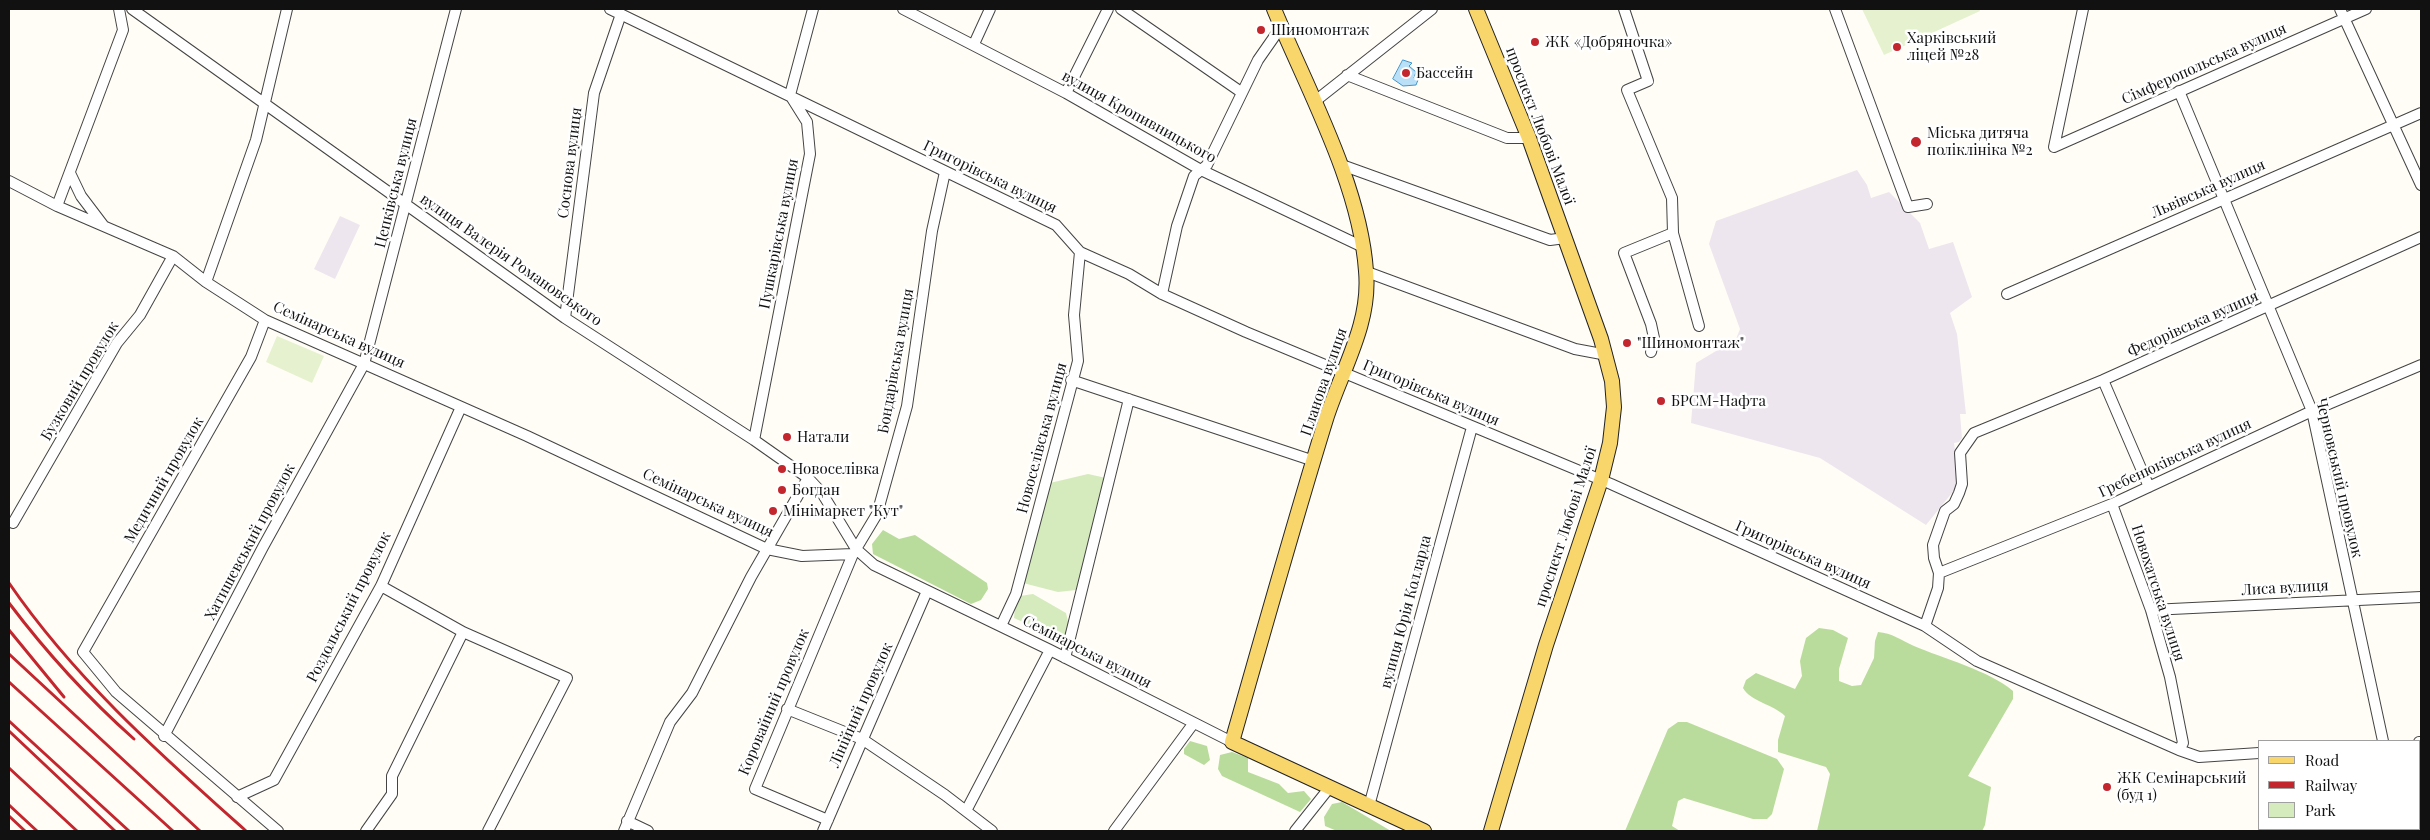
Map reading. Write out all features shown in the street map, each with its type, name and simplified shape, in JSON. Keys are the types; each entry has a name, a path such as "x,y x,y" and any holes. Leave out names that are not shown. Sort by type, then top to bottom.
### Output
{"main road":[{"name":"Планова вулиця","path":"1232,742 1314,460 1343,373 1357,342 1365,306 1367,272 1352,201 1339,164 1274,9"},
{"name":"проспект Любові Малої","path":"1476,9 1529,138 1607,355 1614,407 1610,443 1601,480 1546,645 1491,831"},
{"name":"Семінарська вулиця","path":"1232,742 1424,831"}],"street":[{"path":"57,206 123,30 119,9"},
{"name":"вулиця Валерія Романовського","path":"132,9 565,318 754,440 808,478 822,493 854,551"},
{"path":"206,282 256,140 286,9"},
{"name":"Цепківська вулиця","path":"364,364 456,9"},
{"name":"Григорівська вулиця","path":"610,9 1056,225 1080,252 1128,274 1162,294 1343,373 1601,480 1925,626 1977,661 2179,750 2199,757 2258,753"},
{"path":"790,95 813,9"},
{"name":"вулиця Кропивницького","path":"903,9 1066,93 1201,170 1363,246"},
{"path":"974,44 990,9"},
{"path":"1066,93 1108,9"},
{"path":"1121,9 1241,92"},
{"path":"1314,102 1432,9"},
{"path":"1624,9 1648,81 1627,90 1672,198 1673,233 1699,326"},
{"path":"1835,9 1908,207 1927,204"},
{"name":"Сімферопольська вулиця","path":"2083,9 2054,147 2179,91 2342,14 2366,9"},
{"name":"Соснова вулиця","path":"565,318 594,94 621,14"},
{"path":"2342,14 2421,185"},
{"path":"1162,294 1176,226 1194,176 1207,165 1258,60 1282,27"},
{"path":"1347,75 1507,138 1529,138"},
{"name":"Черновський провулок","path":"2179,91 2312,411 2351,600 2383,740"},
{"name":"Пушкарівська вулиця","path":"754,440 810,154 807,122 790,95"},
{"name":"Львівська вулиця","path":"2007,294 2421,113"},
{"path":"1339,164 1550,240 1565,238"},
{"name":"Бондарівська вулиця","path":"854,551 877,514 907,406 932,231 945,172"},
{"path":"70,173 81,196 104,226"},
{"name":"Семінарська вулиця","path":"9,181 57,206 173,256 206,282 265,320 527,436 767,549 802,556 854,551 874,565 1050,650 1193,724 1232,742"},
{"path":"1651,352 1654,338 1651,324 1624,253 1673,233"},
{"name":"Федорівська вулиця","path":"1939,574 1934,558 1933,545 1944,512 1954,504 1960,494 1962,484 1960,454 1974,433 2103,380 2269,307 2421,237"},
{"name":"Новоселівська вулиця","path":"1001,626 1016,594 1071,380 1078,361 1074,315 1080,252"},
{"name":"Бузковий провулок","path":"13,523 117,343 140,314 173,256"},
{"path":"1367,272 1575,349 1607,355"},
{"name":"Медичний провулок","path":"164,736 116,692 83,652 251,357 265,320"},
{"name":"Хатишевський провулок","path":"164,736 263,547 364,364"},
{"name":"Гребенюківська вулиця","path":"1939,574 2112,504 2312,411 2421,365"},
{"path":"1071,380 1314,460"},
{"path":"2103,380 2149,487"},
{"path":"1065,658 1129,399"},
{"name":"Роздольський провулок","path":"237,797 274,780 381,586 461,407"},
{"name":"вулиця Юрія Колларда","path":"1369,806 1472,427"},
{"path":"648,831 626,826 670,722 692,693 767,549 808,478"},
{"name":"Новохатська вулиця","path":"2112,504 2151,610 2170,678 2183,744 2179,750"},
{"name":"Коровайний провулок","path":"828,820 755,789 854,551"},
{"path":"1925,626 1938,588 1939,574"},
{"path":"381,586 463,632 567,678 488,831"},
{"name":"Лінійний провулок","path":"823,831 927,591"},
{"name":"Лиса вулиця","path":"2151,610 2421,597"},
{"path":"366,831 392,794 392,776 463,632"},
{"path":"966,811 1050,650"},
{"path":"787,709 862,739 992,831"},
{"path":"1114,831 1193,724"},
{"path":"164,736 278,831"},
{"path":"1295,831 1330,787"}],"shaded area":[{"path":"1857,170 1867,185 1871,198 1889,192 1920,223 1929,249 1953,242 1972,297 1950,313 1957,334 1966,414 1960,414 1962,438 1959,442 1954,443 1960,483 1926,525 1820,458 1691,423 1696,363 1736,339 1740,329 1709,244 1716,221"},
{"path":"340,216 360,225 335,279 314,269"}],"green space":[{"path":"1862,9 1979,9 1980,11 1884,55"},
{"path":"277,336 324,356 312,383 266,362"},
{"path":"1088,474 1106,478 1076,590 1058,592 1023,583 1050,483"},
{"path":"883,530 899,539 915,535 987,583 988,589 981,600 971,604 873,554 872,544"},
{"path":"1033,594 1066,613 1069,626 1063,640 1014,618 1015,607 1020,596"},
{"path":"1819,628 1833,630 1848,638 1839,669 1839,681 1852,686 1861,685 1874,658 1875,641 1878,632 1892,635 1914,646 1979,671 2013,691 2013,699 1968,776 1991,787 1985,825 1982,831 1817,831 1830,774 1826,767 1778,752 1778,740 1785,716 1751,697 1743,688 1746,680 1756,673 1795,689 1802,676 1800,661 1806,638"},
{"path":"1678,722 1687,722 1777,759 1784,769 1772,814 1767,819 1753,819 1684,798 1678,801 1672,826 1680,831 1625,831 1668,729"},
{"path":"1190,741 1207,746 1210,760 1204,765 1184,754 1184,749"},
{"path":"1232,752 1248,758 1248,772 1279,784 1288,793 1304,791 1311,799 1300,812 1222,776 1218,769 1220,755"},
{"path":"1342,802 1391,831 1337,831 1325,826 1324,817 1332,804"}],"water":[{"name":"Бассейн","path":"1403,60 1412,63 1409,66 1416,72 1414,78 1418,80 1416,85 1403,86 1393,79"}],"railway":[{"path":"9,583 35,618 90,683 151,744 246,831"},
{"path":"9,603 68,674 134,739"},
{"path":"9,630 64,697"},
{"path":"9,654 200,831"},
{"path":"9,682 173,831"},
{"path":"9,721 129,831"},
{"path":"9,731 115,831"},
{"path":"9,768 77,831"},
{"path":"9,805 37,831"},
{"path":"9,816 25,831"}],"place":[{"name":"Шиномонтаж","path":"1261,30"},
{"name":"ЖК «Добряночка»","path":"1535,42"},
{"name":"Харківський ліцей №28","path":"1897,47"},
{"name":"Бассейн","path":"1406,73"},
{"name":"Міська дитяча поліклініка №2","path":"1916,142"},
{"name":"\"Шиномонтаж\"","path":"1627,343"},
{"name":"БРСМ-Нафта","path":"1661,401"},
{"name":"Натали","path":"787,437"},
{"name":"Новоселівка","path":"782,469"},
{"name":"Богдан","path":"782,490"},
{"name":"Мінімаркет \"Кут\"","path":"773,511"},
{"name":"ЖК Семінарський (буд 1)","path":"2107,787"}]}
